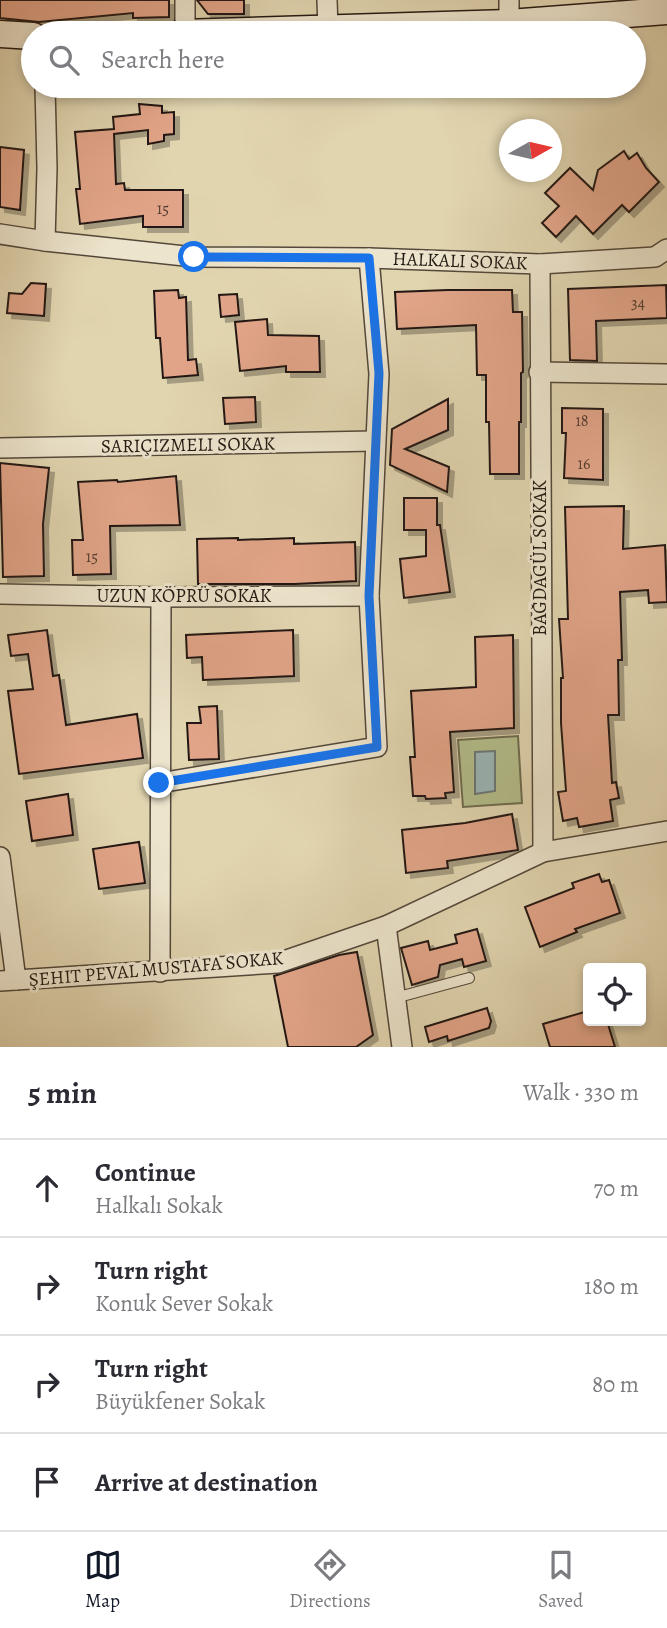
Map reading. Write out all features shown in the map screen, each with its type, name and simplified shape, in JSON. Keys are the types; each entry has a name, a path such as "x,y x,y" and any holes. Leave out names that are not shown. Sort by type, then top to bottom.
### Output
{"street":[{"path":"184,21 185,0"},
{"path":"327,0 328,21"},
{"path":"413,21 509,12 667,11"},
{"path":"0,34 21,35"},
{"path":"45,98 45,241"},
{"path":"0,234 194,257 369,258 540,264 655,257 667,249"},
{"path":"159,783 377,747 369,596 379,373 369,258"},
{"name":"BAĞDAGÜL SOKAK","path":"540,264 543,852"},
{"path":"539,372 667,374"},
{"path":"0,447 375,441"},
{"name":"UZUN KÖPRÜ SOKAK","path":"0,594 161,597 369,596"},
{"path":"160,972 161,597"},
{"name":"ŞEHIT PEVAL MUSTAFA SOKAK","path":"8,980 278,963 386,926 543,852 667,831"},
{"path":"0,857 8,980"},
{"path":"386,926 402,1047"}],"lane":[{"path":"395,998 469,978"}],"green space":[{"path":"518,736 522,803 463,807 458,740"}],"water":[{"path":"495,751 495,791 475,794 475,752"}],"building":[{"path":"0,0 169,0 169,17 133,18 133,13 49,21 0,18"},
{"path":"197,0 244,0 244,14 208,14"},
{"path":"139,104 162,106 162,113 174,112 174,134 164,135 164,141 148,144 148,130 114,134 116,184 124,183 125,190 183,190 183,227 143,227 143,216 80,224 75,132 114,129 113,117 140,114"},
{"path":"0,147 24,150 20,210 0,207"},
{"path":"624,151 629,159 637,153 659,182 629,212 622,205 593,234 576,216 556,237 542,223 559,206 545,193 556,182 562,182 562,176 570,168 593,190 598,170"},
{"path":"31,283 46,284 44,316 7,313 9,293 22,294"},
{"path":"666,285 667,318 596,321 597,361 570,360 568,289"},
{"path":"178,290 179,298 186,297 188,360 196,359 198,375 163,378 160,338 156,338 154,291"},
{"path":"512,290 513,312 522,312 523,372 519,474 490,474 486,375 477,375 476,325 397,329 395,292"},
{"path":"237,294 239,315 221,317 219,295"},
{"path":"267,319 268,335 319,336 320,372 286,372 286,366 240,371 235,322"},
{"path":"255,397 256,422 225,424 223,398"},
{"path":"448,399 448,430 405,449 449,467 447,492 390,465 392,429"},
{"path":"562,408 603,409 603,480 564,478 566,433 562,433"},
{"path":"0,463 49,468 43,524 44,576 3,577"},
{"path":"176,476 180,525 110,526 111,574 73,575 72,540 83,540 78,482 118,482"},
{"path":"404,498 437,498 437,525 440,525 450,592 404,598 400,559 426,556 426,530 404,530"},
{"path":"624,506 623,549 665,545 667,602 649,603 648,590 620,592 622,660 618,660 619,715 608,715 612,783 616,782 619,798 610,800 613,821 579,827 577,818 563,821 558,792 566,791 561,723 563,678 559,619 568,619 565,507"},
{"path":"294,538 294,544 355,542 356,581 198,584 197,539"},
{"path":"47,630 53,676 59,675 66,725 137,714 143,758 19,774 8,691 33,689 28,654 11,656 8,635"},
{"path":"293,630 294,676 203,680 202,657 187,658 186,635"},
{"path":"513,635 514,728 450,732 454,792 445,793 446,798 426,799 425,796 413,796 410,757 415,757 411,691 476,687 475,637"},
{"path":"217,706 219,759 189,760 187,723 201,723 199,707"},
{"path":"68,794 73,835 32,841 26,801"},
{"path":"512,814 518,850 447,861 448,868 406,873 402,830 465,823"},
{"path":"139,842 145,883 99,889 93,849"},
{"path":"599,874 602,882 609,880 620,913 575,929 577,932 540,947 525,907 574,888 572,883"},
{"path":"477,929 486,961 464,967 462,959 440,965 438,977 412,985 401,948 428,941 430,950 457,943 455,935"},
{"path":"357,952 373,1035 356,1047 288,1047 274,976 339,955"},
{"path":"487,1008 491,1021 489,1028 448,1041 447,1036 429,1042 425,1027"},
{"path":"583,1012 583,1026 609,1026 615,1047 550,1047 543,1024"}],"route":[{"path":"159,783 377,747 369,596 379,373 369,258 194,257"}]}
